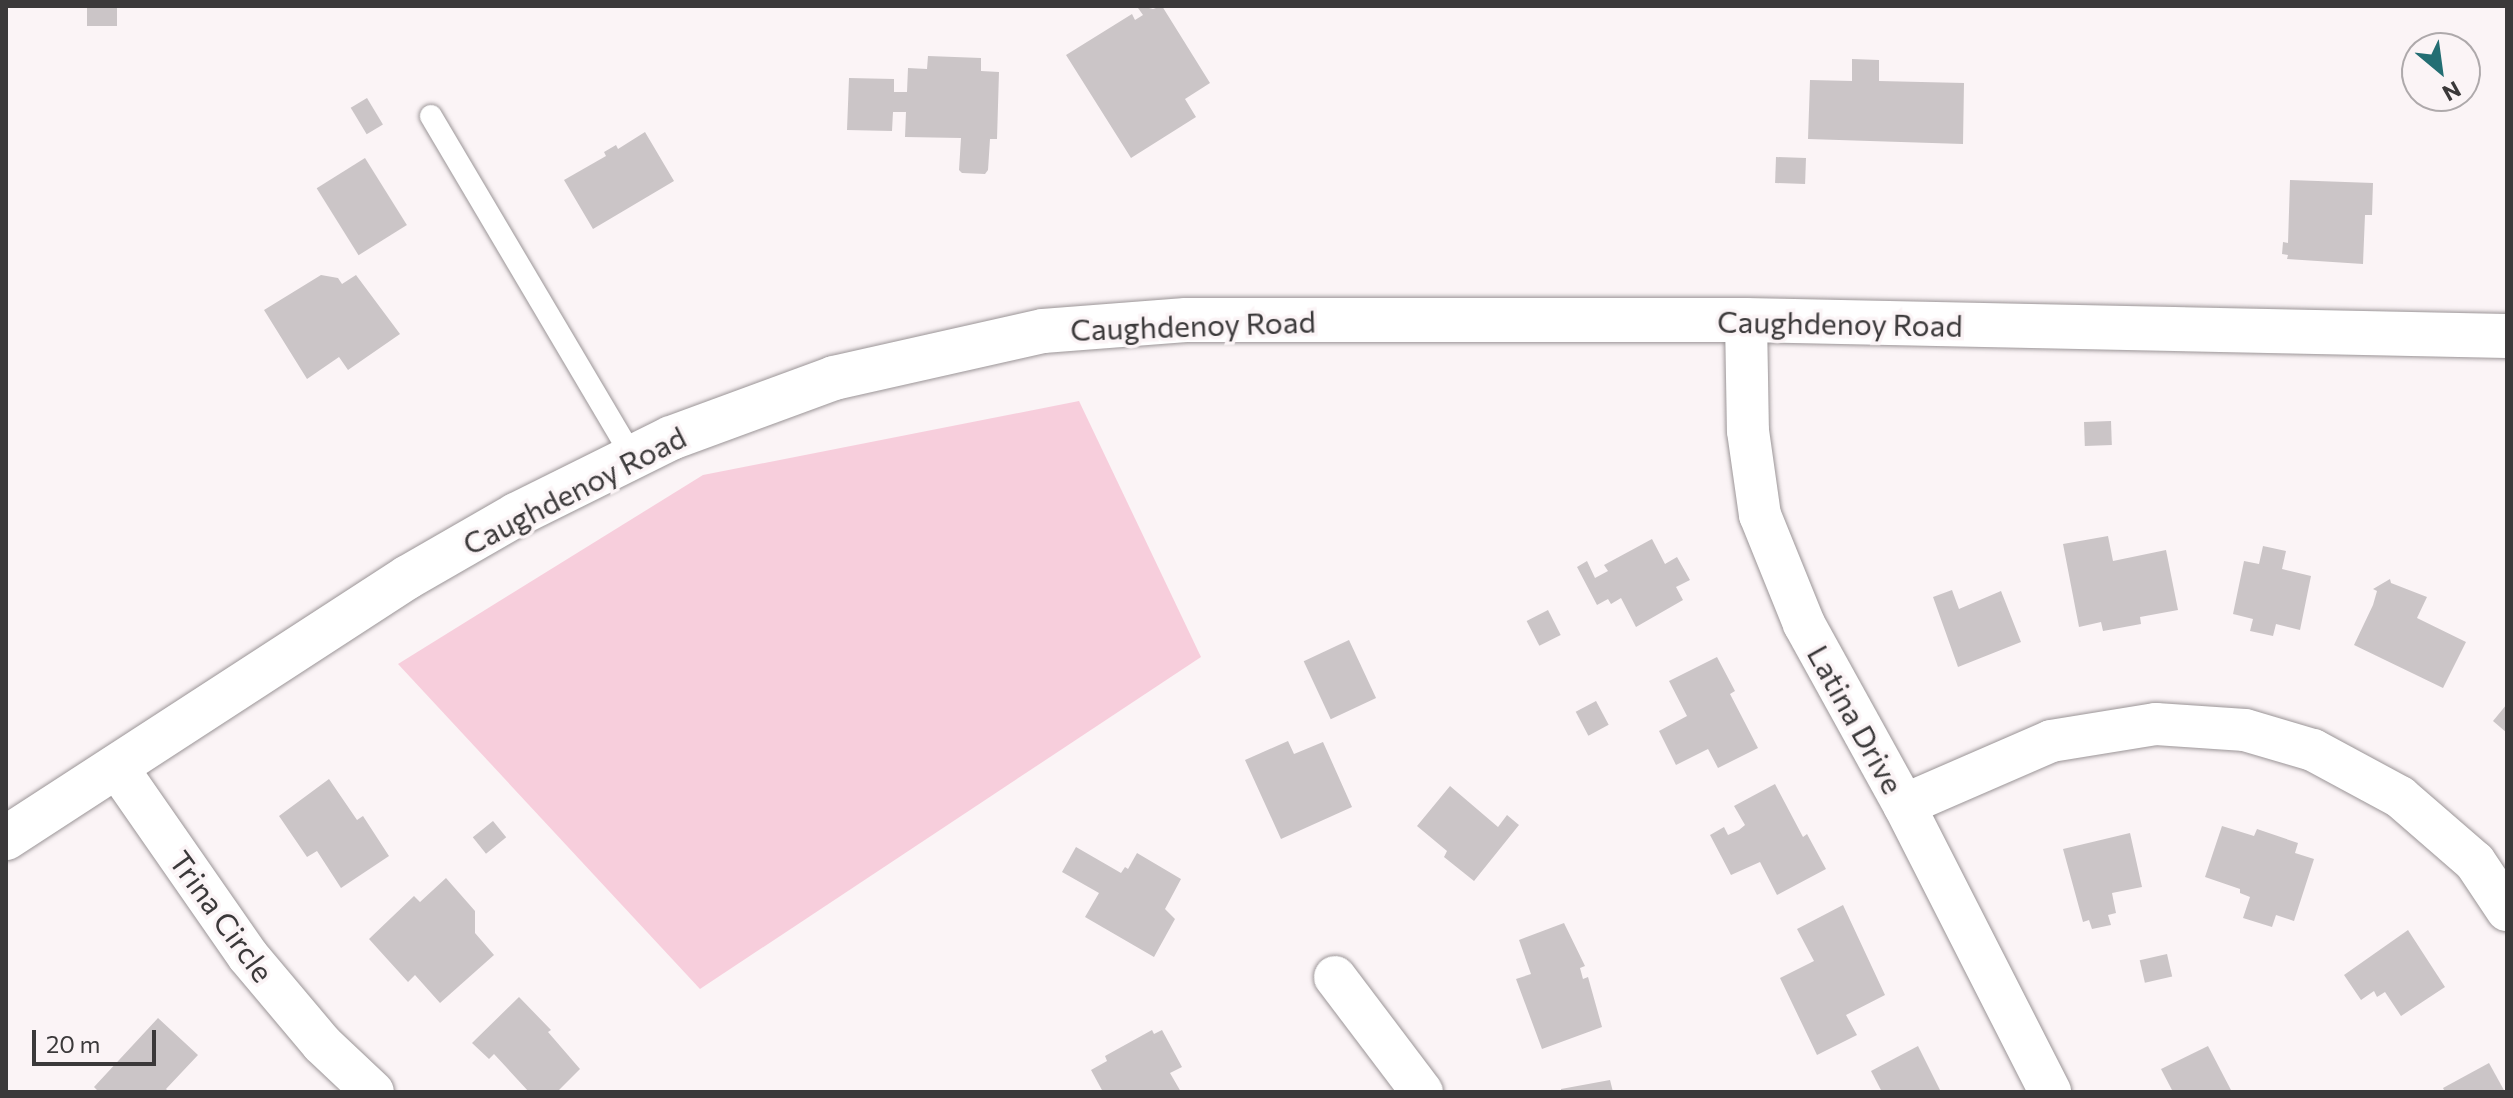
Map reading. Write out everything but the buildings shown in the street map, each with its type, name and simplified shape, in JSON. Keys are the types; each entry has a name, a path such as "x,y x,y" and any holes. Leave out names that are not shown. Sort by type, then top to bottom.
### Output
{"street":[{"name":"Caughdenoy Road","path":"6,838 408,577 516,515 671,438 834,378 1043,331 1186,320 1746,320 2507,336"},
{"name":"Latina Drive","path":"1746,320 1748,431 1760,515 1804,624 1904,805 2050,1092"},
{"path":"1904,805 2051,741 2156,724 2245,730 2313,750 2400,797 2475,862 2507,910"},
{"name":"Trina Circle","path":"116,766 248,956 345,1083"},
{"path":"1335,977 1417,1081 1422,1092"}],"lane":[{"path":"431,116 633,457"}],"shaded area":[{"path":"1079,401 1201,657 700,989 398,664 703,475"}]}
